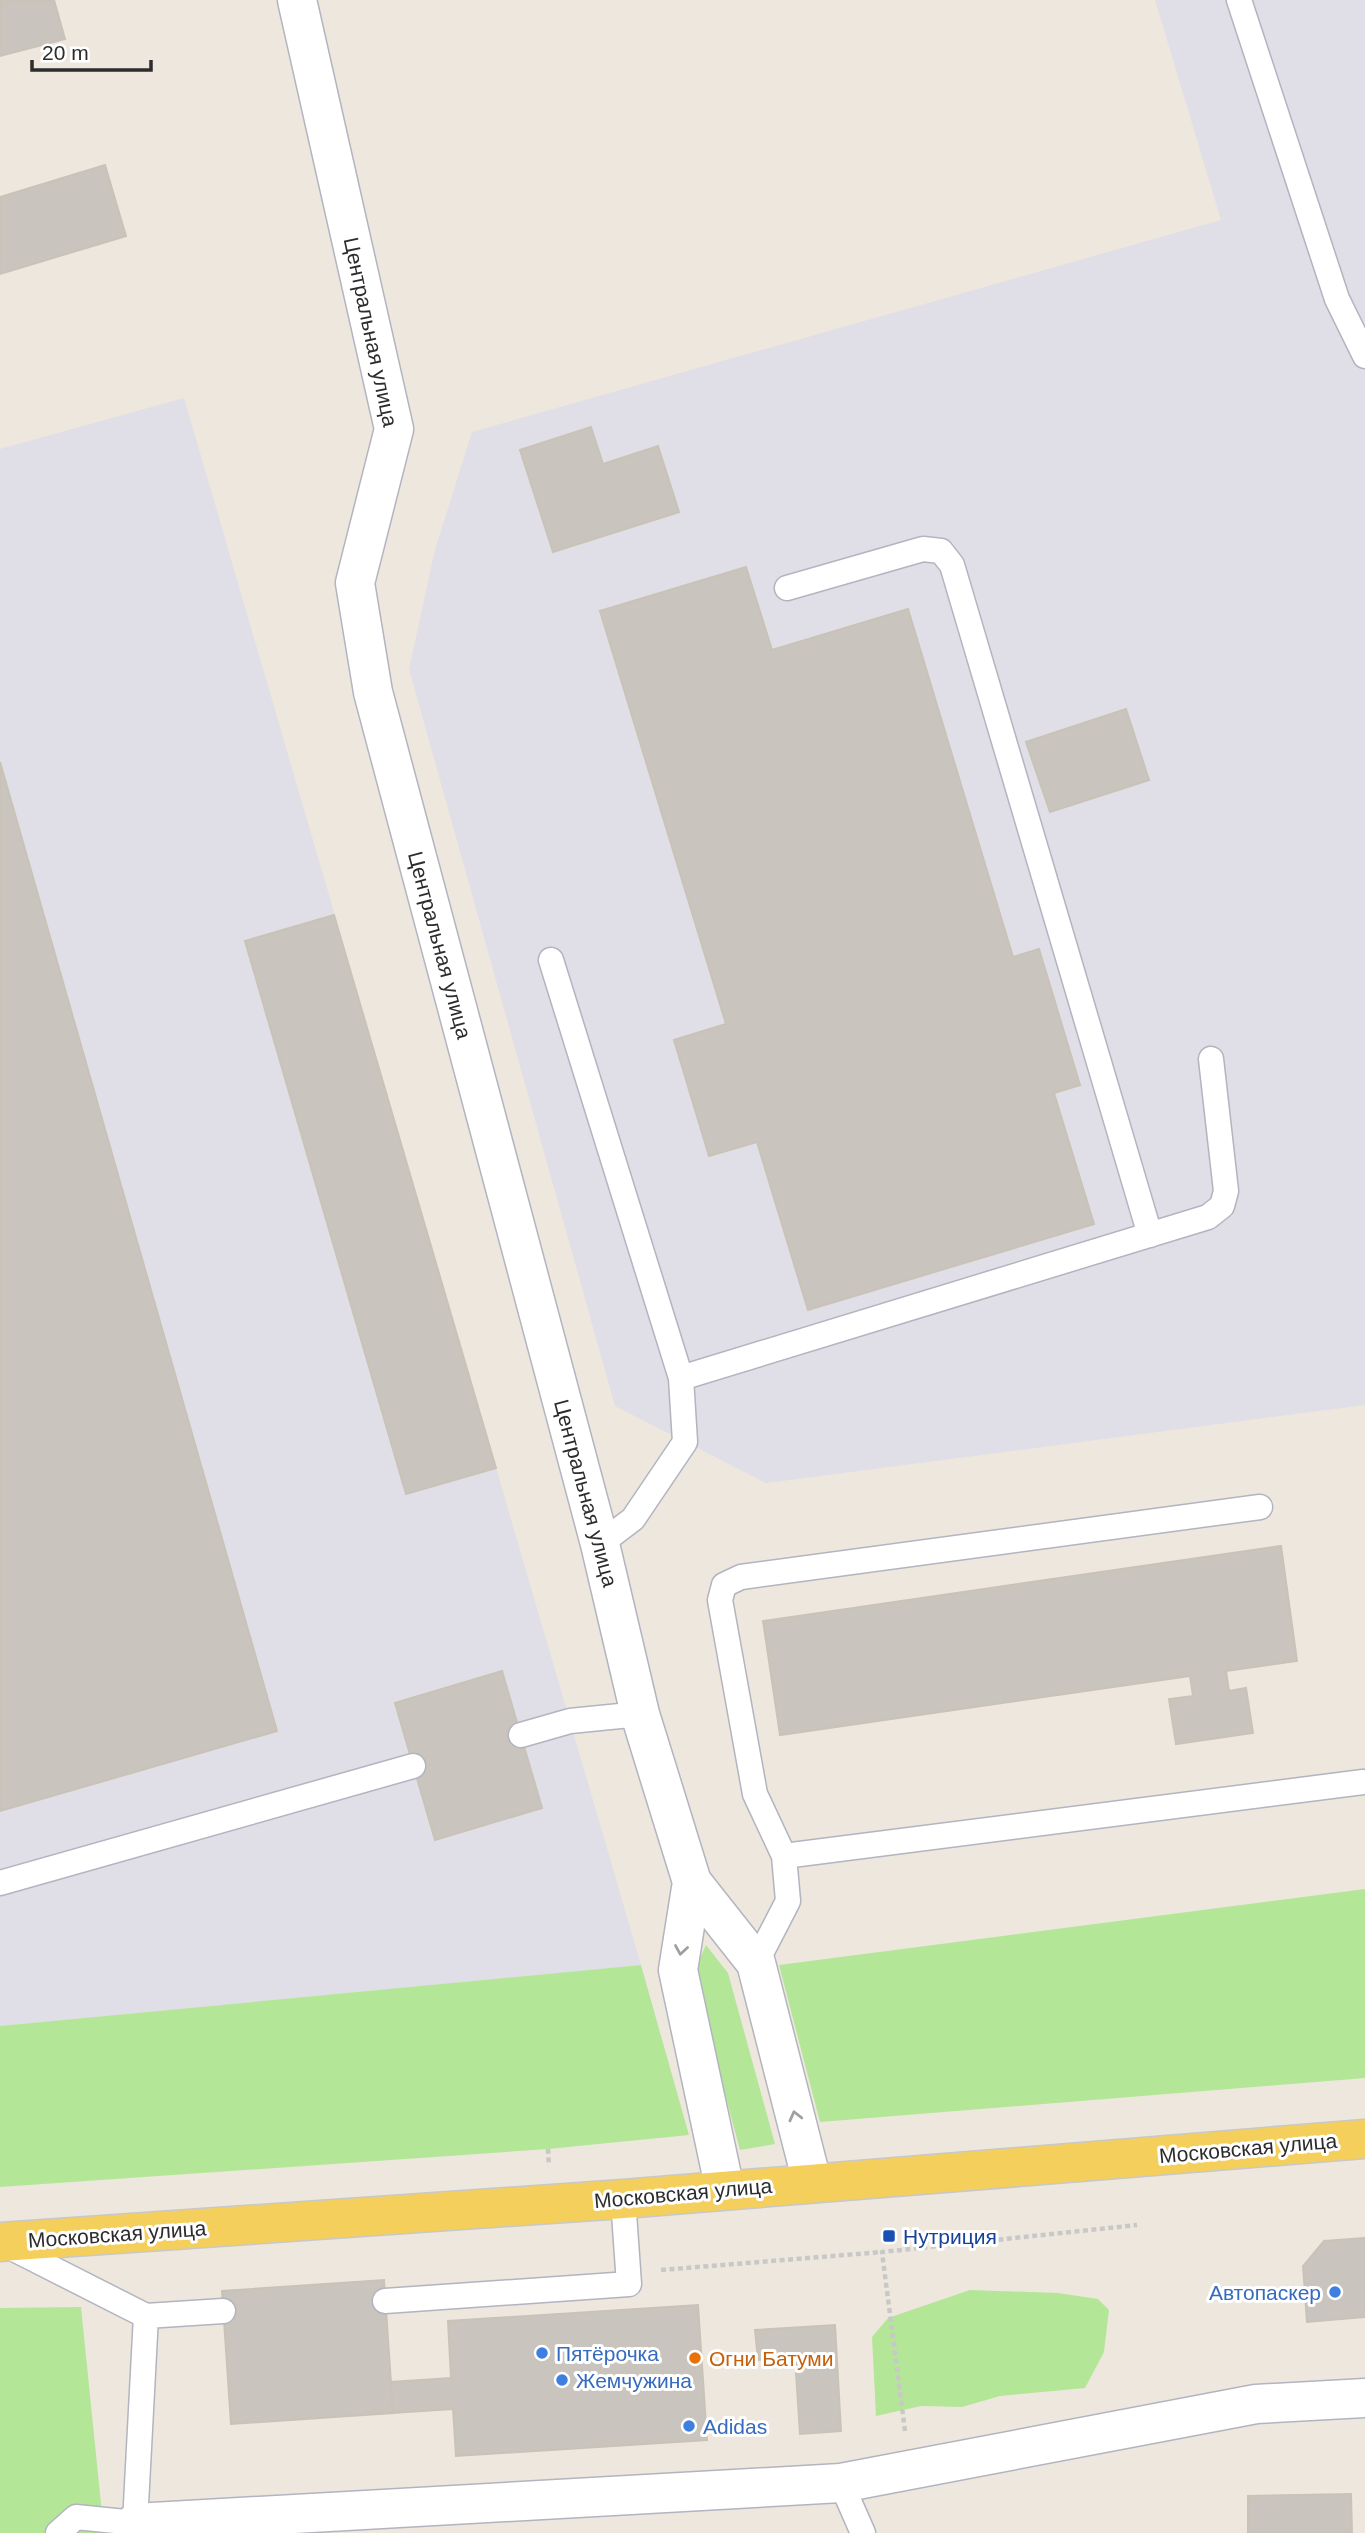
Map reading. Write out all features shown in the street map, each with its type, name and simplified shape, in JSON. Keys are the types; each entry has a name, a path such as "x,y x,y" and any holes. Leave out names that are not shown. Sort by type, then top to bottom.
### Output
{"main road":[{"name":"Московская улица","path":"0,2242 623,2199 1365,2139"}],"street":[{"name":"Центральная улица","path":"298,0 394,429 355,583 373,692 600,1544 640,1714 692,1882"},
{"path":"692,1882 756,1963 812,2182"},
{"path":"692,1882 678,1969 725,2190"},
{"path":"135,2522 841,2483 1256,2404 1365,2398"}],"lane":[{"path":"1239,0 1337,299 1365,356"},
{"path":"787,588 923,549 942,551 952,565 1150,1235"},
{"path":"551,960 681,1378 685,1442 634,1519 600,1544"},
{"path":"681,1378 1208,1217 1222,1206 1226,1191 1211,1059"},
{"path":"756,1963 788,1901 784,1856 755,1794 720,1600 724,1585 741,1577 1260,1507"},
{"path":"521,1735 570,1721 640,1714"},
{"path":"0,1884 413,1766"},
{"path":"784,1856 1363,1782"},
{"path":"385,2301 629,2284 623,2199"},
{"path":"0,2242 146,2316 223,2311"},
{"path":"58,2533 76,2517 135,2522 146,2316"},
{"path":"841,2483 863,2533"}],"path":[{"path":"627,2273 882,2252 1137,2225"},
{"path":"882,2252 906,2439 915,2469"}],"shaded area":[{"path":"1155,0 1365,0 1365,1405 766,1483 615,1406 409,669 435,550 472,432 1221,220"},
{"path":"184,398 641,1965 0,2026 0,449"}],"green space":[{"path":"1365,1889 1365,2078 820,2122 779,1965"},
{"path":"706,1945 728,1973 775,2144 740,2150 693,1974"},
{"path":"641,1965 689,2135 548,2149 0,2187 0,2026"},
{"path":"970,2290 1058,2293 1098,2299 1109,2310 1104,2352 1085,2388 1000,2396 962,2407 921,2406 876,2416 872,2337 888,2318"},
{"path":"81,2307 104,2533 0,2533 0,2308"}],"building":[{"path":"0,0 54,0 65,39 0,56"},
{"path":"105,165 126,236 0,274 0,197"},
{"path":"591,427 603,464 658,446 679,512 553,552 520,450"},
{"path":"746,567 772,650 908,609 1013,957 1039,949 1080,1085 1054,1093 1094,1224 808,1310 757,1142 709,1156 674,1040 726,1024 600,611"},
{"path":"1126,709 1149,780 1050,812 1026,742"},
{"path":"0,762 277,1731 0,1811"},
{"path":"334,915 496,1468 406,1494 245,941"},
{"path":"1281,1546 1297,1661 1226,1671 1229,1691 1246,1688 1253,1733 1176,1744 1169,1699 1193,1696 1190,1676 780,1735 763,1621"},
{"path":"502,1671 542,1808 435,1840 395,1703"},
{"name":"Автопаскер","path":"1365,2238 1365,2317 1307,2322 1303,2266 1324,2241"},
{"path":"384,2280 393,2413 231,2424 222,2291"},
{"name":"Жемчужина","path":"698,2305 707,2440 456,2456 453,2409 393,2413 391,2382 451,2378 448,2321"},
{"path":"835,2325 841,2431 800,2434 795,2357 758,2360 755,2330"},
{"path":"1351,2494 1352,2533 1248,2533 1248,2496"}],"place":[{"name":"Нутриция","path":"889,2236"},
{"name":"Автопаскер","path":"1335,2292"},
{"name":"Пятёрочка","path":"542,2353"},
{"name":"Огни Батуми","path":"695,2358"},
{"name":"Жемчужина","path":"562,2380"},
{"name":"Adidas","path":"689,2426"}]}
